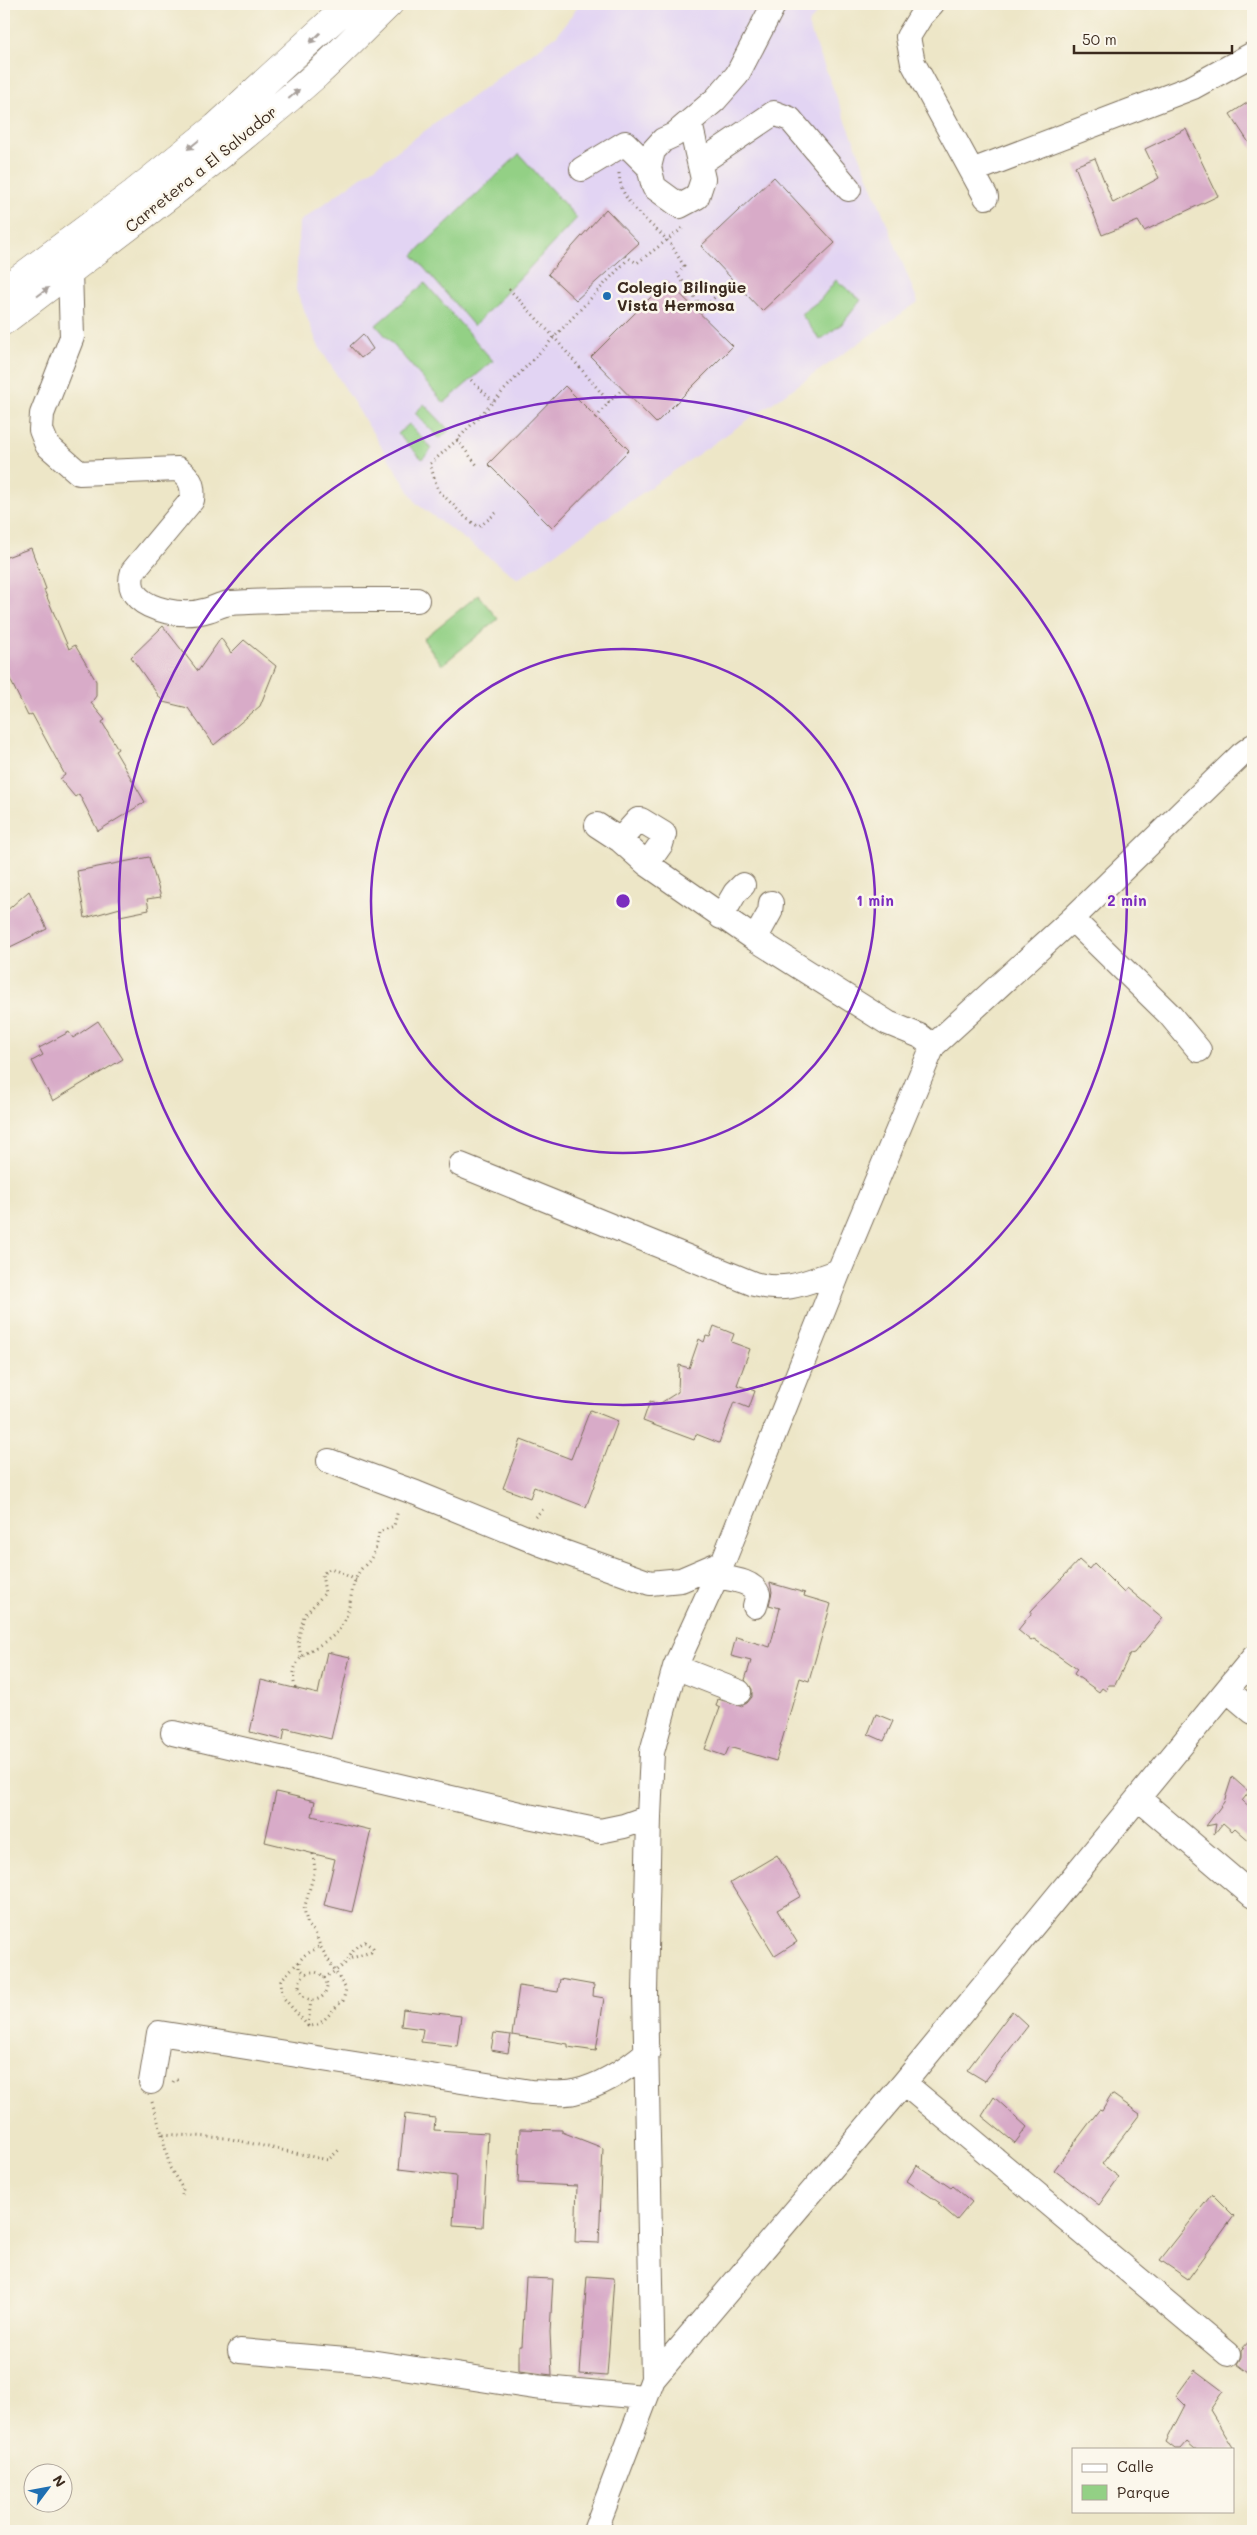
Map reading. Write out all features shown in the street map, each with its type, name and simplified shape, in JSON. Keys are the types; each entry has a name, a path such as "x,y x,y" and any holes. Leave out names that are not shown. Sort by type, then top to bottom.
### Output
{"highway":[{"name":"Carretera a El Salvador","path":"4,290 134,193 216,127 350,4"},
{"name":"Carretera a El Salvador","path":"4,321 134,224 256,126 317,74 389,4"}],"street":[{"path":"690,122 703,179 697,197 680,206 654,188 649,167 653,151 664,140 690,122 715,100 737,75 774,4"},
{"path":"932,4 921,16 908,37 912,63 986,197"},
{"path":"972,171 1193,87 1253,54"},
{"path":"700,163 774,113 783,114 790,119 849,189"},
{"path":"582,169 626,143 649,167"},
{"path":"70,271 72,338 42,414 41,430 46,445 79,473 178,469 191,481 192,500 133,571 130,579 131,591 137,599 166,611 185,613 205,611 226,604 320,599 418,600"},
{"path":"648,2388 648,2051 645,1992 649,1817 652,1752 674,1667 719,1569 839,1271 934,1046 1072,919 1241,755 1253,746"},
{"path":"620,840 638,820 642,820 664,834 661,844 647,864"},
{"path":"597,825 620,840 647,864 755,940 888,1023 920,1036 934,1046"},
{"path":"721,917 735,893 743,885"},
{"path":"755,940 770,912 771,903"},
{"path":"1072,919 1135,965 1170,1015 1199,1050"},
{"path":"461,1165 754,1284 773,1289 794,1286 839,1271"},
{"path":"329,1461 403,1488 541,1544 650,1583 681,1580 719,1569 756,1588 758,1594 755,1606"},
{"path":"595,2531 648,2388 904,2083 1253,1658"},
{"path":"674,1667 739,1692"},
{"path":"1226,1690 1253,1712"},
{"path":"173,1733 600,1831 624,1826 649,1817"},
{"path":"1138,1798 1253,1896"},
{"path":"151,2082 159,2033 531,2092 573,2093 601,2082 630,2066 648,2051"},
{"path":"904,2083 1228,2354"},
{"path":"240,2351 370,2362 534,2387 648,2388"}],"path":[{"path":"667,240 684,266 677,274 703,308"},
{"path":"496,513 479,527 466,518 438,490 430,464 457,440 553,336 628,259"},
{"path":"699,312 732,280"},
{"path":"509,290 553,336 609,402"},
{"path":"471,380 493,401"},
{"path":"596,418 622,389"},
{"path":"457,440 477,465"},
{"path":"295,1688 292,1676 296,1661 340,1629 347,1618 359,1572 370,1561 378,1543 378,1532 394,1526 403,1488"},
{"path":"301,1657 298,1640 304,1616 325,1593 322,1574 331,1568 356,1580"},
{"path":"313,1854 315,1870 304,1909 308,1926 315,1932 320,1946 346,1989 343,2001 314,2026 308,2026 282,1996 281,1980 305,1955 320,1946"},
{"path":"324,1978 342,1967 349,1959 354,1948 360,1944 365,1942 373,1948 371,1952 349,1959"},
{"path":"299,1961 299,1968 306,1974"},
{"path":"312,1972 324,1978 326,1991 323,1996 311,2000 305,1998 299,1989 302,1978 312,1972"},
{"path":"308,2026 311,2000"},
{"path":"151,2082 148,2090 162,2134 170,2168 183,2189 182,2195"},
{"path":"162,2134 226,2138 328,2160 339,2150"}],"shaded area":[{"name":"Colegio Bilingüe Vista Hermosa","path":"580,4 823,4 808,25 918,302 518,579 417,504 318,345 296,290 299,222 557,35"}],"green space":[{"path":"519,154 577,218 474,326 413,255"},
{"path":"836,280 861,300 843,323 820,340 801,314 820,300"},
{"path":"425,283 493,361 444,403 376,325"},
{"path":"424,404 449,430 440,439 415,413"},
{"path":"409,424 432,449 422,459 398,434"},
{"path":"478,595 498,619 442,665 423,639"}],"building":[{"path":"1253,99 1253,149 1230,114"},
{"path":"1186,129 1218,196 1144,231 1138,221 1102,235 1075,166 1095,158 1113,203 1159,178 1145,149"},
{"path":"774,177 835,243 762,311 701,246"},
{"path":"606,209 639,243 576,300 548,274"},
{"path":"667,281 733,346 656,423 591,357"},
{"path":"363,334 373,349 361,358 350,346"},
{"path":"565,386 629,450 552,528 488,464"},
{"path":"31,548 46,589 44,590 69,649 75,645 96,681 96,696 91,703 105,720 102,722 118,749 115,751 145,802 98,831 79,794 75,797 60,779 65,775 32,714 28,716 5,669 4,558"},
{"path":"163,626 198,671 221,638 231,653 244,640 276,666 260,706 214,745 188,708 163,702 131,657"},
{"path":"149,857 161,897 147,899 149,910 120,916 120,908 85,918 77,871"},
{"path":"29,891 47,929 4,950 4,913"},
{"path":"98,1021 123,1059 53,1101 32,1061 43,1055 39,1048 69,1032 73,1038"},
{"path":"714,1326 734,1334 731,1342 750,1349 737,1385 755,1391 749,1408 734,1402 719,1443 696,1434 694,1440 643,1421 650,1401 659,1404 678,1392 679,1365 689,1368 699,1339 704,1342 706,1336 710,1337"},
{"path":"590,1410 618,1421 586,1507 534,1487 530,1498 503,1488 521,1440 571,1459"},
{"path":"1079,1560 1089,1569 1094,1563 1124,1593 1127,1588 1163,1618 1134,1653 1130,1654 1115,1685 1108,1685 1106,1691 1102,1688 1099,1692 1074,1674 1077,1669 1034,1639 1031,1641 1018,1630 1031,1614 1031,1611"},
{"path":"770,1583 805,1593 804,1596 831,1604 809,1681 800,1678 776,1761 729,1747 725,1756 705,1749 720,1708 716,1706 718,1699 741,1706 752,1697 752,1689 745,1680 751,1661 731,1656 736,1637 770,1647 780,1608 769,1605 772,1592"},
{"path":"327,1652 350,1657 331,1739 285,1728 283,1740 250,1732 261,1680 318,1694"},
{"path":"876,1714 893,1721 884,1741 868,1734"},
{"path":"1232,1777 1249,1792 1242,1801 1253,1811 1253,1844 1235,1828 1232,1831 1223,1823 1214,1834 1216,1824 1206,1826 1224,1802"},
{"path":"276,1792 315,1801 312,1816 371,1830 352,1912 324,1905 335,1859 265,1842"},
{"path":"777,1855 801,1896 777,1910 797,1942 775,1956 730,1883"},
{"path":"560,1979 594,1985 593,1996 604,1998 596,2051 568,2047 568,2044 512,2035 519,1986 558,1992"},
{"path":"403,2009 461,2016 457,2046 421,2042 423,2029 401,2026"},
{"path":"1012,2011 1028,2026 985,2081 967,2070"},
{"path":"494,2033 511,2035 508,2053 491,2050"},
{"path":"1112,2094 1140,2114 1102,2164 1119,2177 1099,2205 1054,2170 1099,2110 1102,2111"},
{"path":"994,2097 1027,2127 1015,2143 982,2116"},
{"path":"405,2114 435,2118 434,2130 488,2133 483,2227 453,2225 456,2176 399,2169"},
{"path":"520,2129 562,2130 562,2132 603,2148 599,2243 575,2242 577,2186 518,2183"},
{"path":"917,2165 951,2188 953,2186 972,2202 957,2220 938,2204 940,2203 907,2181"},
{"path":"1212,2194 1234,2216 1188,2279 1160,2260"},
{"path":"587,2276 614,2278 607,2376 580,2374"},
{"path":"526,2278 553,2279 550,2332 552,2375 519,2371 519,2346 522,2346"},
{"path":"1253,2337 1253,2376 1237,2364 1241,2357 1241,2350"},
{"path":"1195,2370 1223,2391 1210,2410 1233,2448 1194,2448 1187,2442 1182,2448 1174,2448 1166,2442 1185,2405 1176,2396"}],"place":[{"name":"Colegio Bilingüe Vista Hermosa","path":"607,296"}]}
